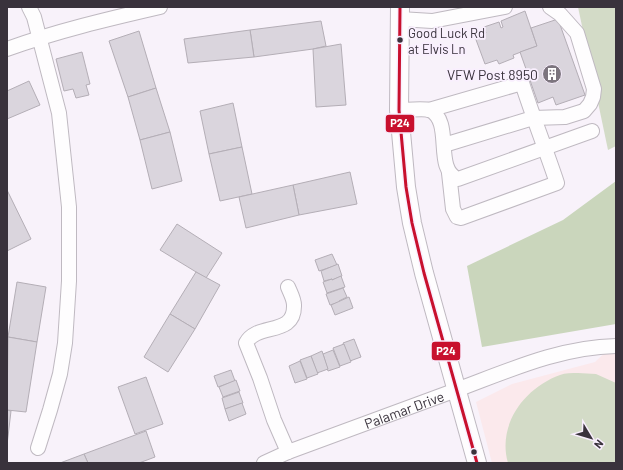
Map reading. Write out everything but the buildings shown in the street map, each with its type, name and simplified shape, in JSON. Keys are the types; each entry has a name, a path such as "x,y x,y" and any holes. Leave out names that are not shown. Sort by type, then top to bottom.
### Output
{"main road":[{"path":"400,13 399,110 406,188 412,223 424,273 477,463"}],"street":[{"path":"30,7 34,17 59,113 69,207 69,281 65,343 60,374 38,448"},
{"path":"7,49 39,37 77,26 160,7"},
{"path":"400,13 432,21 505,7"},
{"path":"444,145 533,118 565,118 584,110 590,104 594,89 577,33 560,14 550,7"},
{"path":"399,110 429,110 522,83 533,118 546,147 557,183 461,218 457,217 453,209 442,128 438,118 429,110"},
{"path":"449,173 458,179 592,131"},
{"path":"288,287 294,304 293,313 290,318 279,328 256,333 251,336 246,343 274,420 288,452"},
{"name":"Palamar Drive","path":"264,463 288,452 539,360 578,349 616,346"}],"shaded area":[{"path":"616,342 616,463 492,463 476,402 512,384 595,362"}],"green space":[{"path":"578,7 616,7 616,146 608,150"},
{"path":"616,181 616,324 482,347 467,266 563,220"},
{"path":"562,374 596,374 616,383 616,463 508,463 506,435 516,410 535,389 547,381"}],"transit line":[{"name":"P24","path":"400,7 399,110 406,187 412,223 424,273 477,463"}],"place":[{"name":"Good Luck Rd at Elvis Ln","path":"400,40"},
{"name":"VFW Post 8950","path":"552,74"}]}
